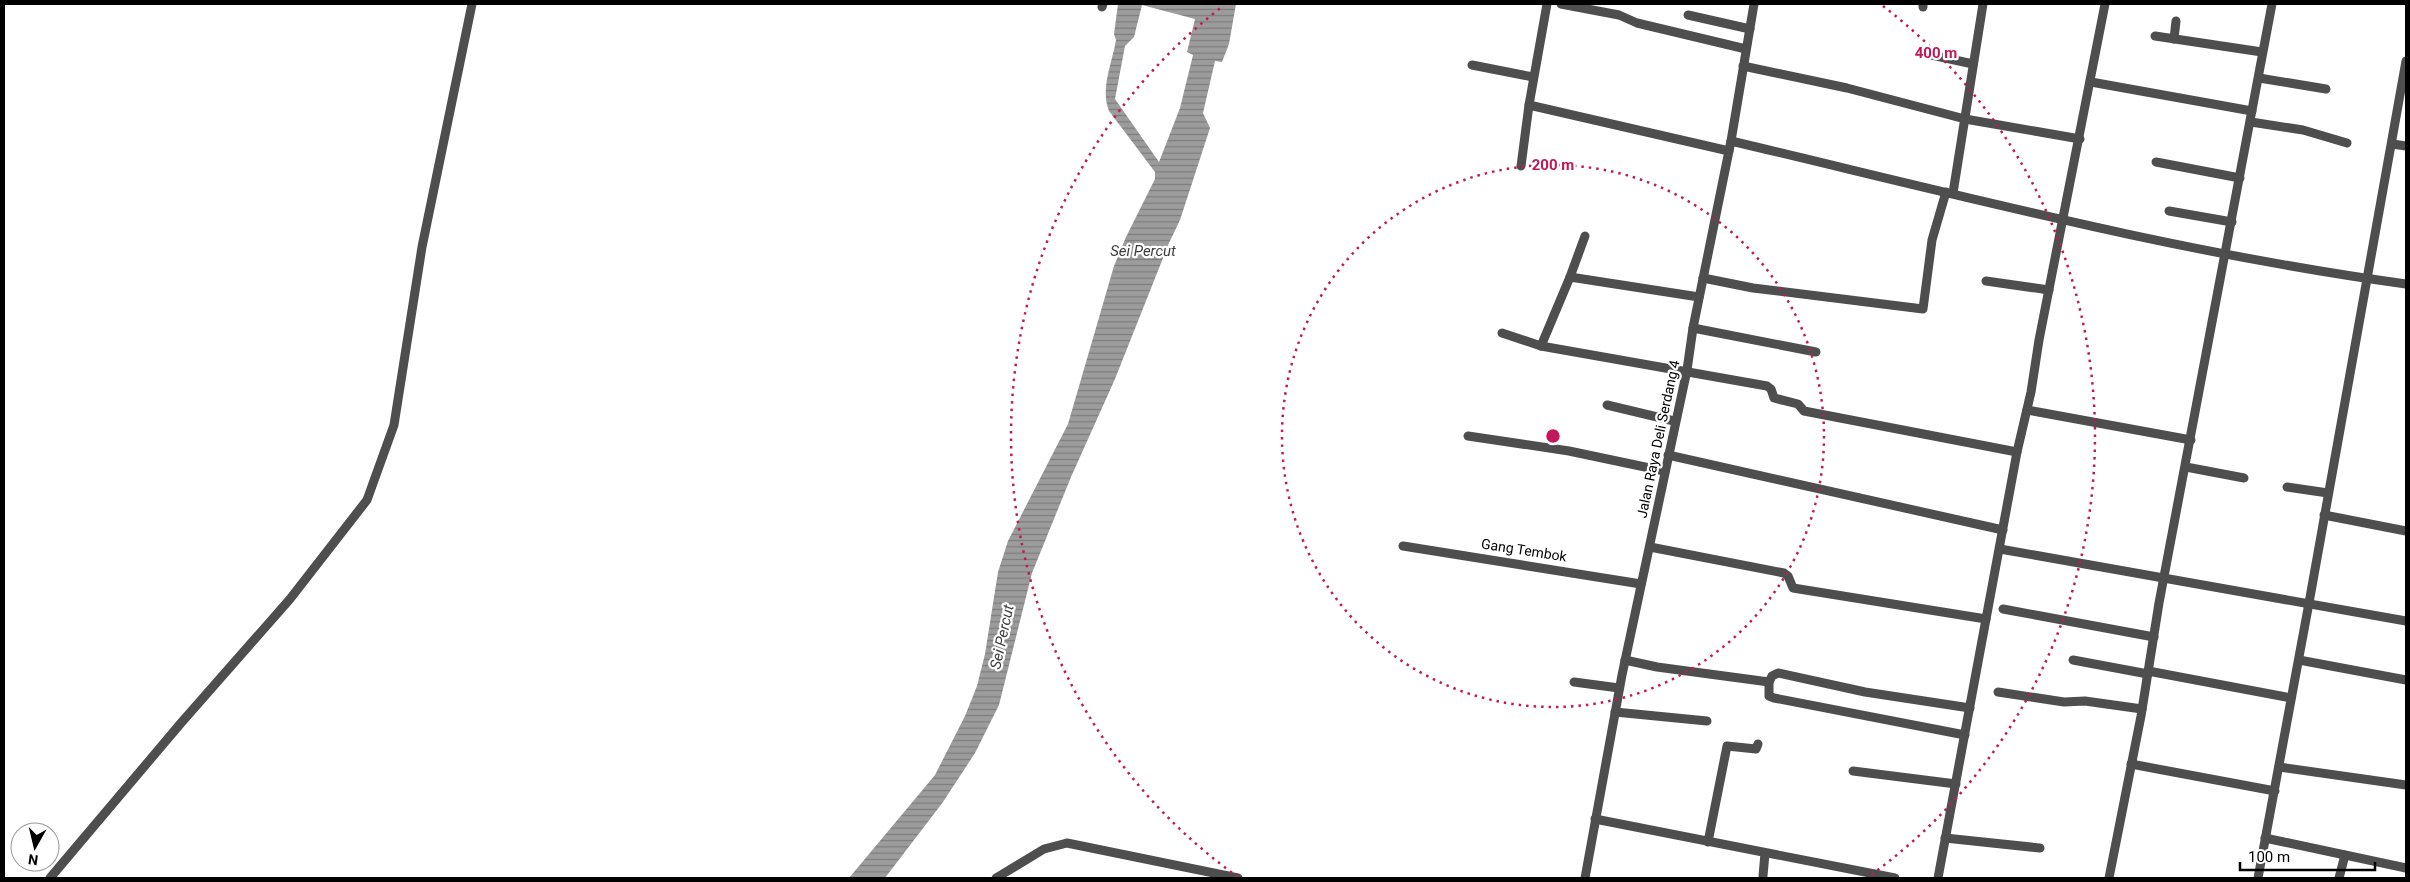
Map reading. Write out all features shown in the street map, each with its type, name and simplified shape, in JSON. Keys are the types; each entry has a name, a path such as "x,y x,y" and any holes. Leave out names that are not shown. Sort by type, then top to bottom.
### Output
{"street":[{"path":"50,878 181,723 290,599 367,500 394,425 422,247 472,4"},
{"path":"1520,166 1528,105 1546,4"},
{"path":"1561,4 1618,15 1638,23 1746,49"},
{"name":"Jalan Raya Deli Serdang 4","path":"1584,878 1619,688 1650,547 1674,422 1687,370 1693,328 1730,146 1754,4"},
{"path":"1703,278 1753,288 1923,309 1932,240 1950,193 1965,119 1983,4"},
{"path":"1938,878 2017,452 2028,410 2049,290 2105,4"},
{"path":"2109,878 2272,4"},
{"path":"1688,15 1750,29"},
{"path":"2174,39 2176,21"},
{"path":"2155,36 2262,52"},
{"path":"1926,54 1973,64"},
{"path":"2258,878 2310,604 2324,515 2406,61"},
{"path":"1472,65 1533,77"},
{"path":"1743,66 1847,88 1965,119 2080,139"},
{"path":"2258,78 2326,89"},
{"path":"2091,82 2252,111"},
{"path":"1528,105 1950,193 2063,221 2226,254 2406,284"},
{"path":"2251,122 2303,130 2347,143"},
{"path":"2392,144 2406,146"},
{"path":"2156,162 2240,178"},
{"path":"2169,211 2232,222"},
{"path":"1541,346 1586,236"},
{"path":"1570,277 1699,297"},
{"path":"1986,280 2049,290"},
{"path":"1693,328 1816,352"},
{"path":"1502,333 1541,346 1612,360 1687,370 1767,386 1771,389 1774,398 1798,404 1804,411 2017,452"},
{"path":"1607,406 1674,422"},
{"path":"2028,410 2191,440"},
{"path":"1468,436 1569,450 1664,471"},
{"path":"1668,455 2003,530"},
{"path":"2186,467 2244,478"},
{"path":"2287,487 2328,493"},
{"path":"2324,515 2406,531"},
{"name":"Gang Tembok","path":"1402,546 1641,584"},
{"path":"1650,547 1784,573 1788,576 1793,588 1986,619"},
{"path":"2000,549 2406,621"},
{"path":"2003,609 2154,637"},
{"path":"1625,660 1657,667 1770,682"},
{"path":"2073,660 2291,698"},
{"path":"2299,660 2406,680"},
{"path":"1964,735 1774,698 1769,696 1770,682 1772,676 1778,674 1864,692 1970,708"},
{"path":"1574,682 1619,688"},
{"path":"1998,692 2064,702 2086,701 2142,709"},
{"path":"1615,712 1707,721"},
{"path":"1708,842 1727,746 1756,750 1758,744"},
{"path":"2131,764 2275,790"},
{"path":"2279,767 2406,785"},
{"path":"1853,772 1956,784"},
{"path":"1595,818 1895,878"},
{"path":"1946,838 2040,848"},
{"path":"2265,838 2406,868"},
{"path":"996,878 1044,849 1068,843 1238,878"},
{"path":"1763,876 1765,853"},
{"path":"2339,878 2345,855"}],"water":[{"name":"Sei Percut","path":"1118,4 1236,4 1229,44 1222,62 1215,61 1203,113 1210,128 1180,220 1115,379 1071,477 1032,573 999,705 975,753 943,802 885,878 849,878 935,775 965,716 977,686 985,654 998,572 1008,541 1068,424 1114,266 1126,237 1155,179 1155,172 1109,111 1106,85 1116,40 1114,34","holes":["1142,5 1195,19 1187,52 1193,55 1180,108 1159,162 1115,99 1125,46 1134,37"]}]}
